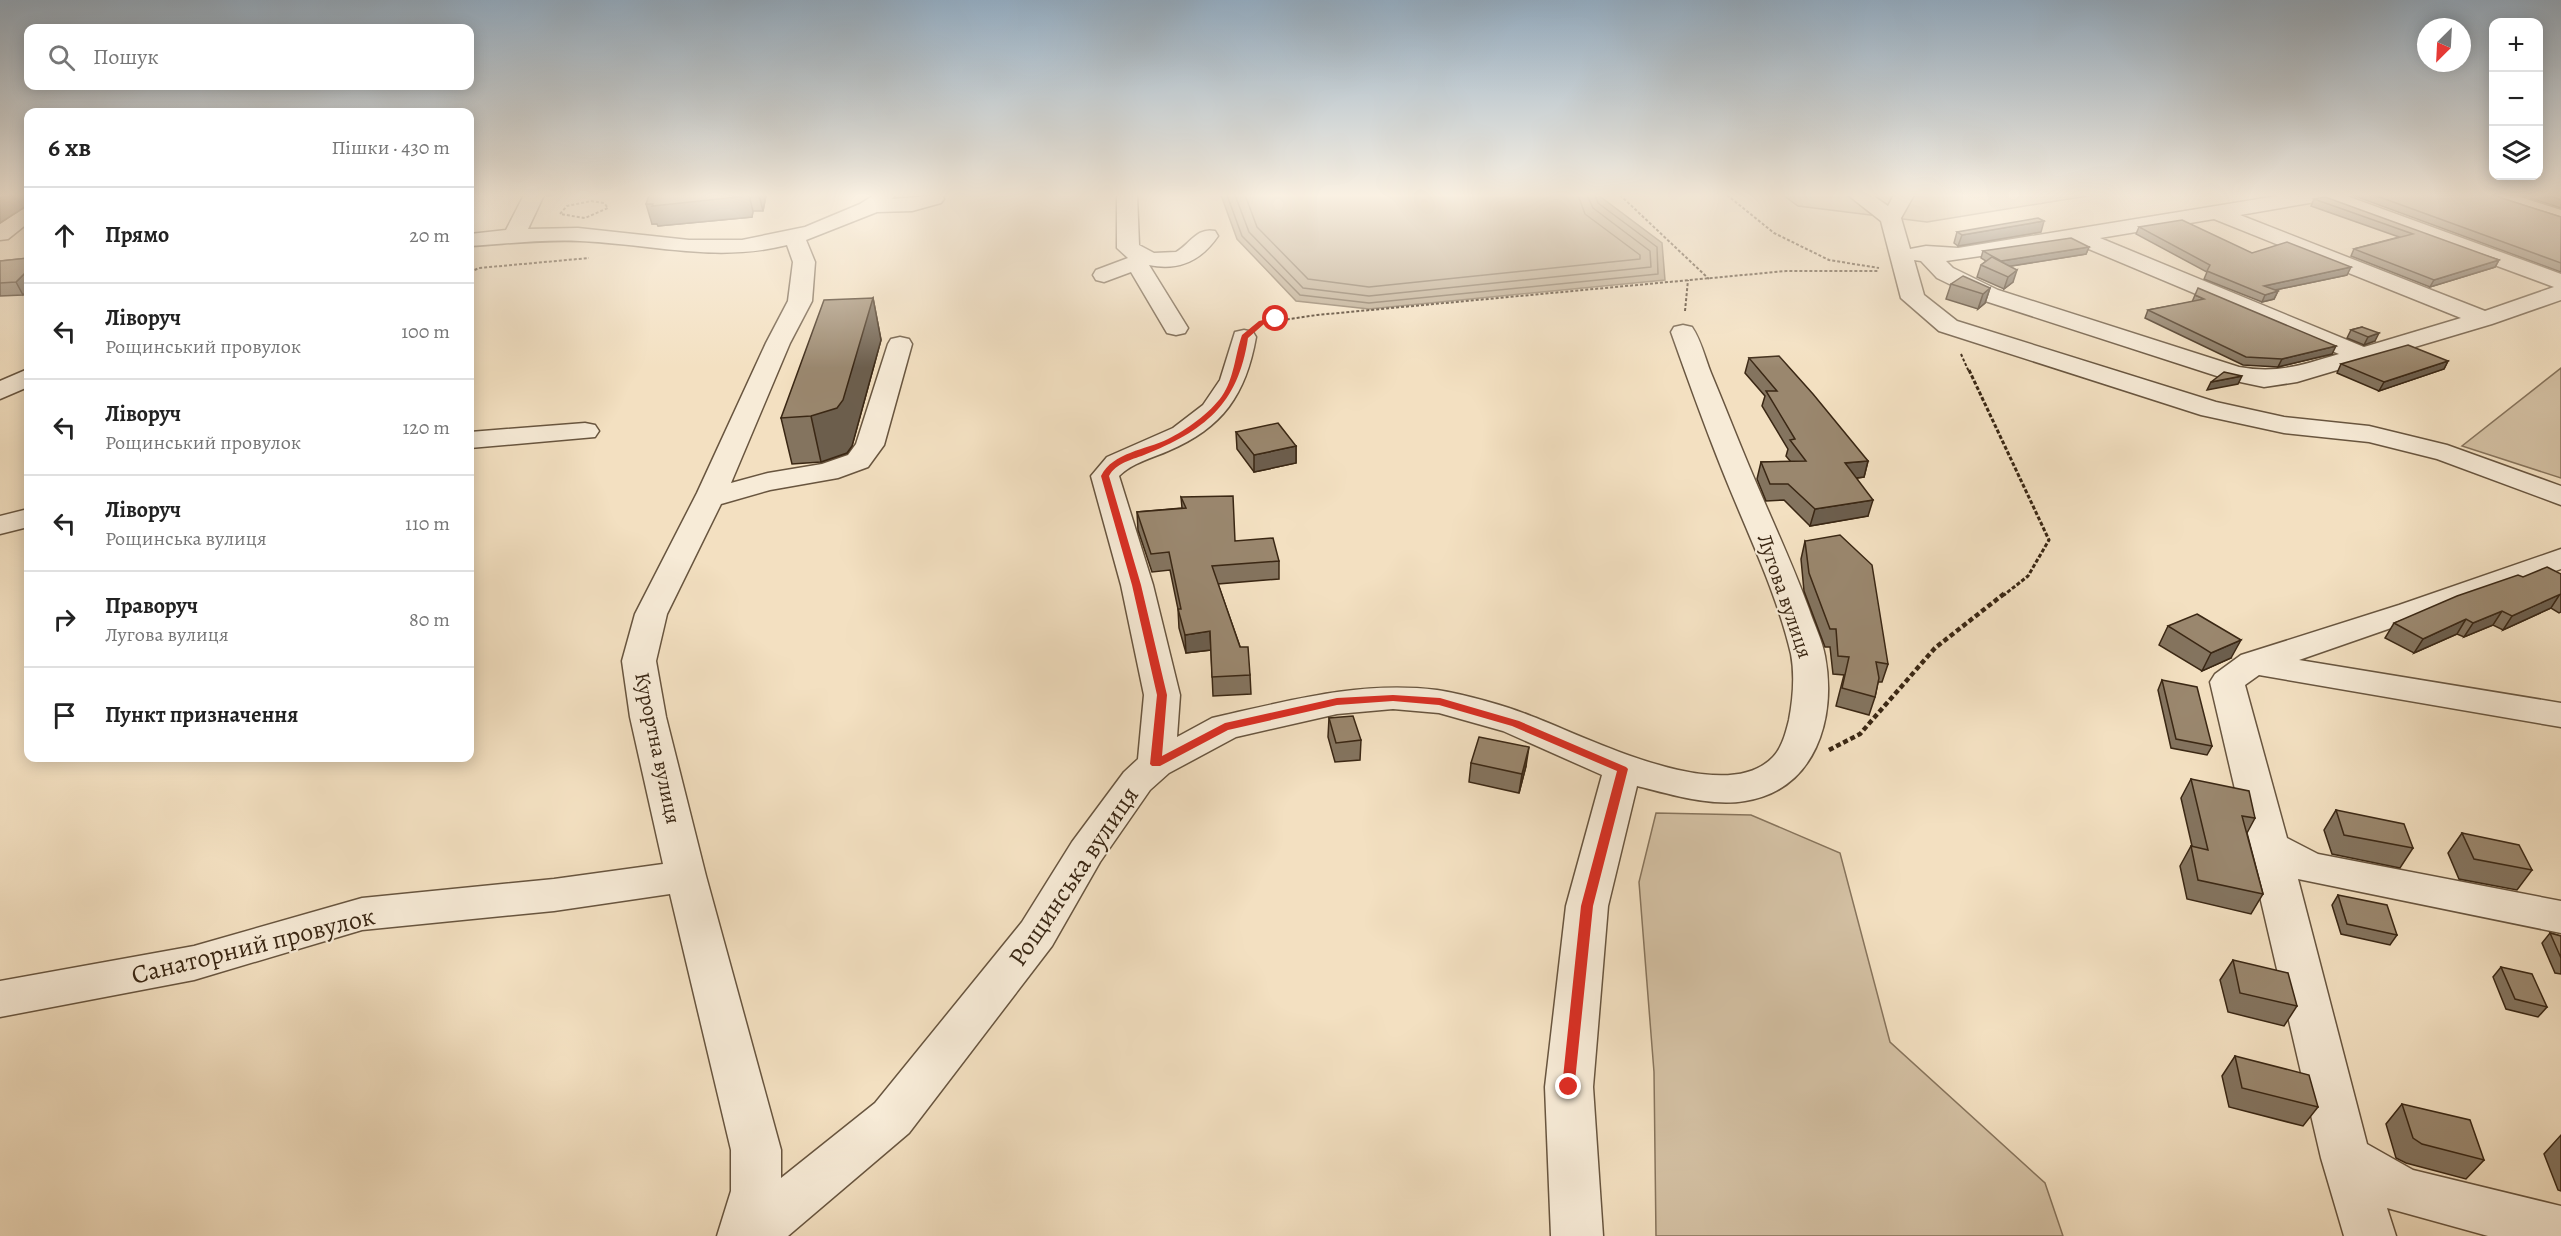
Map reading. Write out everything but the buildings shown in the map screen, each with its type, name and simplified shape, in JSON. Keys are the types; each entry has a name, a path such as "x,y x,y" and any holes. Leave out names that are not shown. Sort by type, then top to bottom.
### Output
{"street":[{"name":"Курортна вулиця","path":"743,1236 756,1191 756,1150 686,876 648,717 639,661 651,614 709,498 778,343 800,301 804,262 802,253"},
{"path":"1133,253 1140,260 1176,328"},
{"path":"1104,275 1140,260 1169,260 1186,256 1189,253"},
{"path":"1901,253 1913,298 1948,326 2210,409 2284,425 2369,434 2447,453 2561,496"},
{"path":"1904,264 1926,253 1958,255 1972,253"},
{"path":"1926,253 1945,273 1990,295 2235,374 2264,379 2288,377 2484,319 2561,292"},
{"path":"2118,253 2362,355"},
{"path":"2318,253 2484,319"},
{"path":"2480,253 2561,282"},
{"name":"Лугова вулиця","path":"1623,769 1669,781 1717,788 1744,788 1763,781 1787,766 1804,734 1812,696 1808,655 1773,553 1735,467 1683,332"},
{"path":"1156,764 1162,695 1137,585 1105,476 1109,469 1120,461 1172,441 1215,409 1227,395 1241,358 1244,337"},
{"path":"709,498 768,482 828,472 858,461 870,445 900,344"},
{"path":"0,391 24,379"},
{"path":"474,440 585,431"},
{"path":"0,525 24,519"},
{"path":"2370,1236 2346,1158 2227,682 2253,663 2411,612 2561,558"},
{"path":"2253,663 2561,715"},
{"name":"Рощинська вулиця","path":"749,1236 892,1118 1038,934 1086,852 1137,781 1156,764 1225,727 1337,702 1393,698 1440,702 1516,723 1623,769"},
{"path":"1576,1236 1569,1087 1587,906 1623,769"},
{"path":"2269,846 2309,867 2561,917"},
{"name":"Санаторний провулок","path":"0,999 194,963 362,914 554,895 686,876"},
{"path":"2346,1158 2403,1191 2561,1230"}],"path":[{"path":"474,270 617,256 621,253"},
{"path":"1680,253 1709,280"},
{"path":"1814,253 1829,260 1904,264"},
{"path":"1244,337 1261,323 1276,319 1786,271 1844,270 1904,264"},
{"path":"1683,332 1688,280"},
{"path":"1795,750 1832,750 1860,734 1935,648 2028,576 2049,540 1948,326"}],"shaded area":[{"path":"2561,368 2561,478 2462,446"},
{"path":"1656,813 1751,815 1840,853 1890,1042 2045,1183 2063,1236 1656,1236 1654,1072 1639,882"}],"water":[{"path":"1250,253 1663,253 1665,280 1369,309 1296,301"}],"route":[{"path":"1276,319 1261,323 1244,337 1241,358 1227,395 1201,422 1172,441 1120,461 1109,469 1105,476 1137,585 1162,695 1156,764 1225,727 1337,702 1393,698 1440,702 1516,723 1623,769 1587,906 1569,1087"}]}
